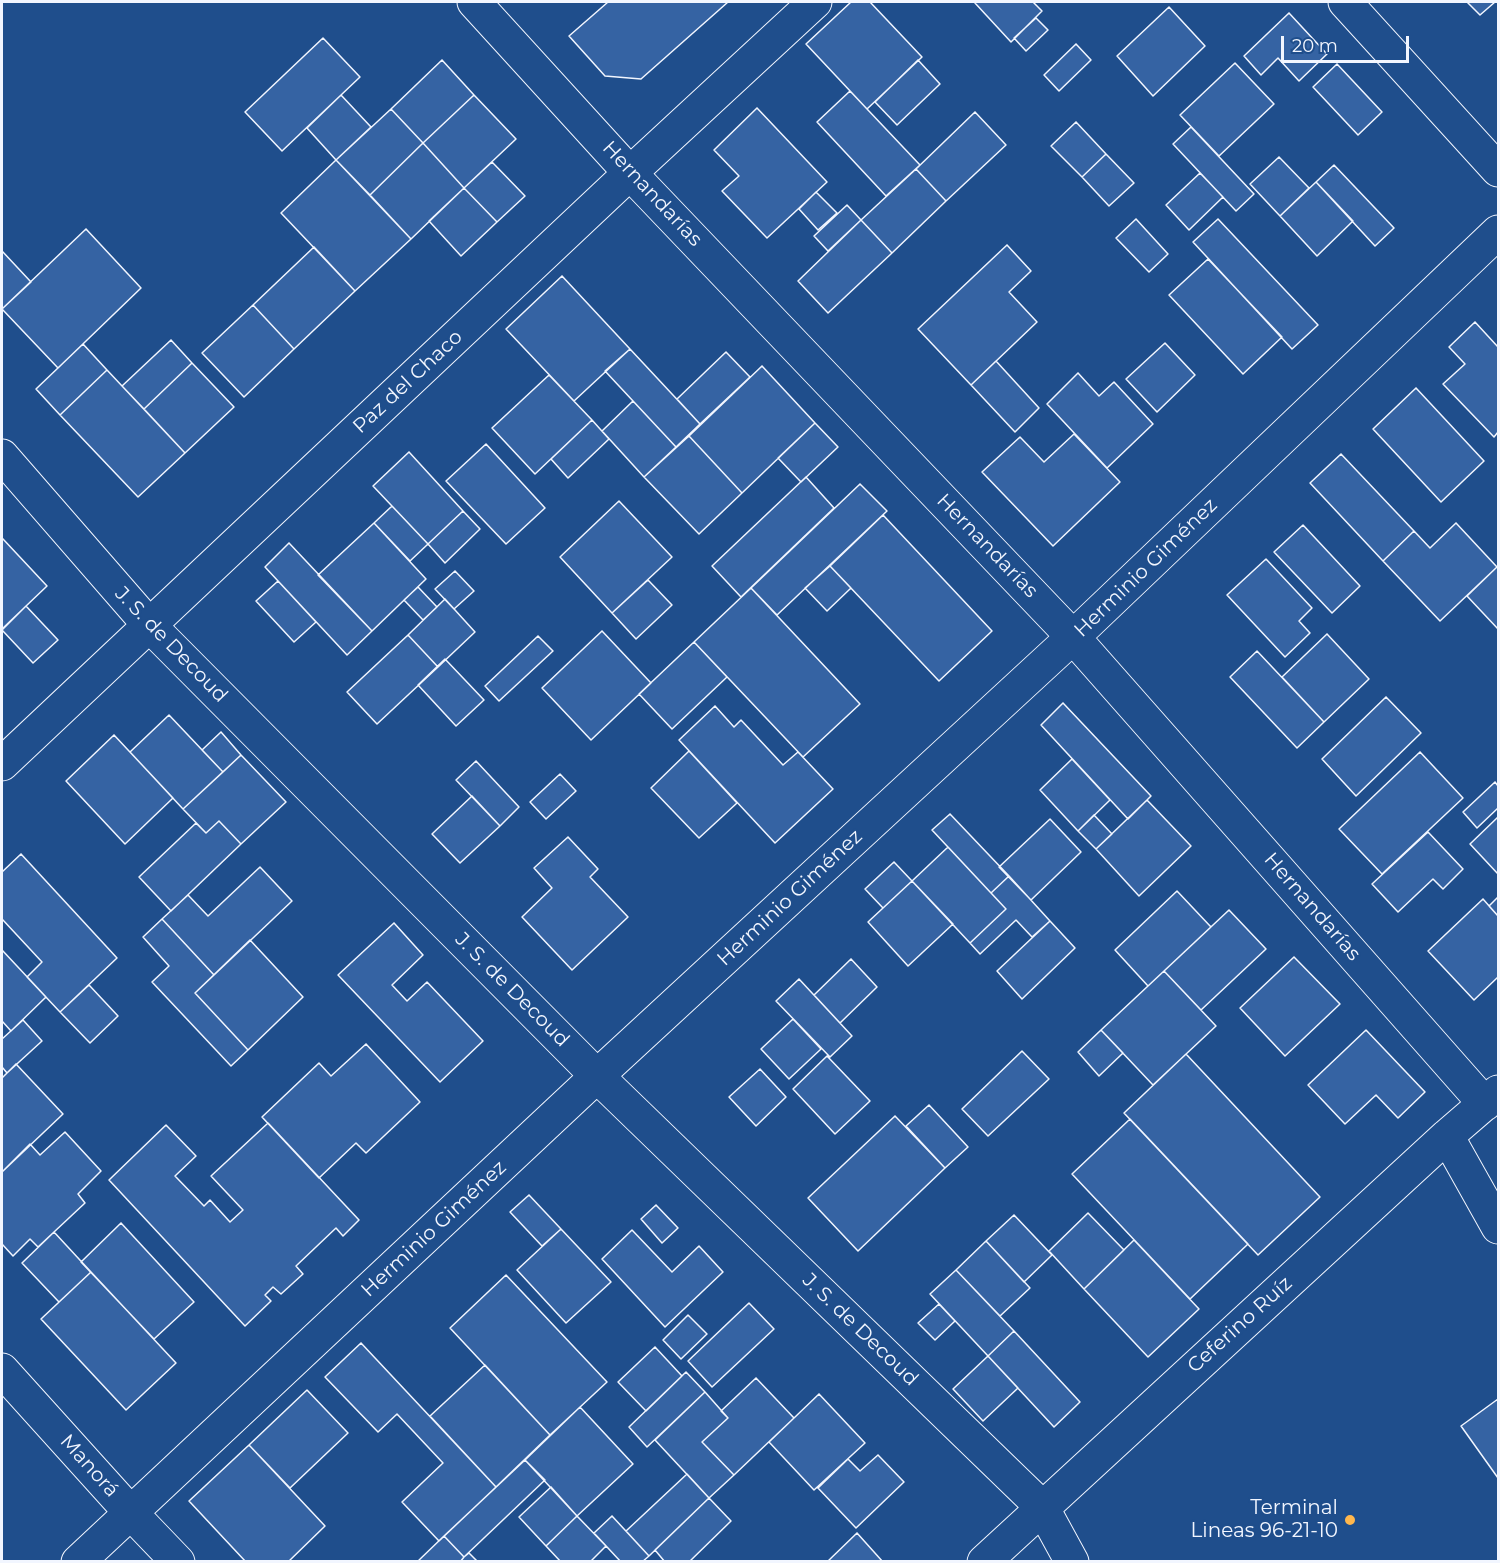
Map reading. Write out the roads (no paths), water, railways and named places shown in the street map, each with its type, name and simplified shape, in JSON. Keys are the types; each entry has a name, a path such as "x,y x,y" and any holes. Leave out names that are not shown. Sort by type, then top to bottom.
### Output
{"street":[{"name":"Hernandarías","path":"474,2 630,173 1073,637 1492,1098"},
{"name":"Paz del Chaco","path":"2,764 815,2"},
{"path":"1345,2 1498,170"},
{"name":"Herminio Giménez","path":"78,1562 597,1076 1073,637 1498,232"},
{"name":"J. S. de Decoud","path":"2,456 150,626 597,1076 1042,1507 1071,1562"},
{"name":"Ceferino Ruíz","path":"984,1562 1447,1136 1492,1098"},
{"path":"1447,1136 1498,1227"},
{"name":"Manorá","path":"2,1370 178,1562"}],"place":[{"name":"Terminal Lineas 96-21-10","path":"1350,1520"}]}
